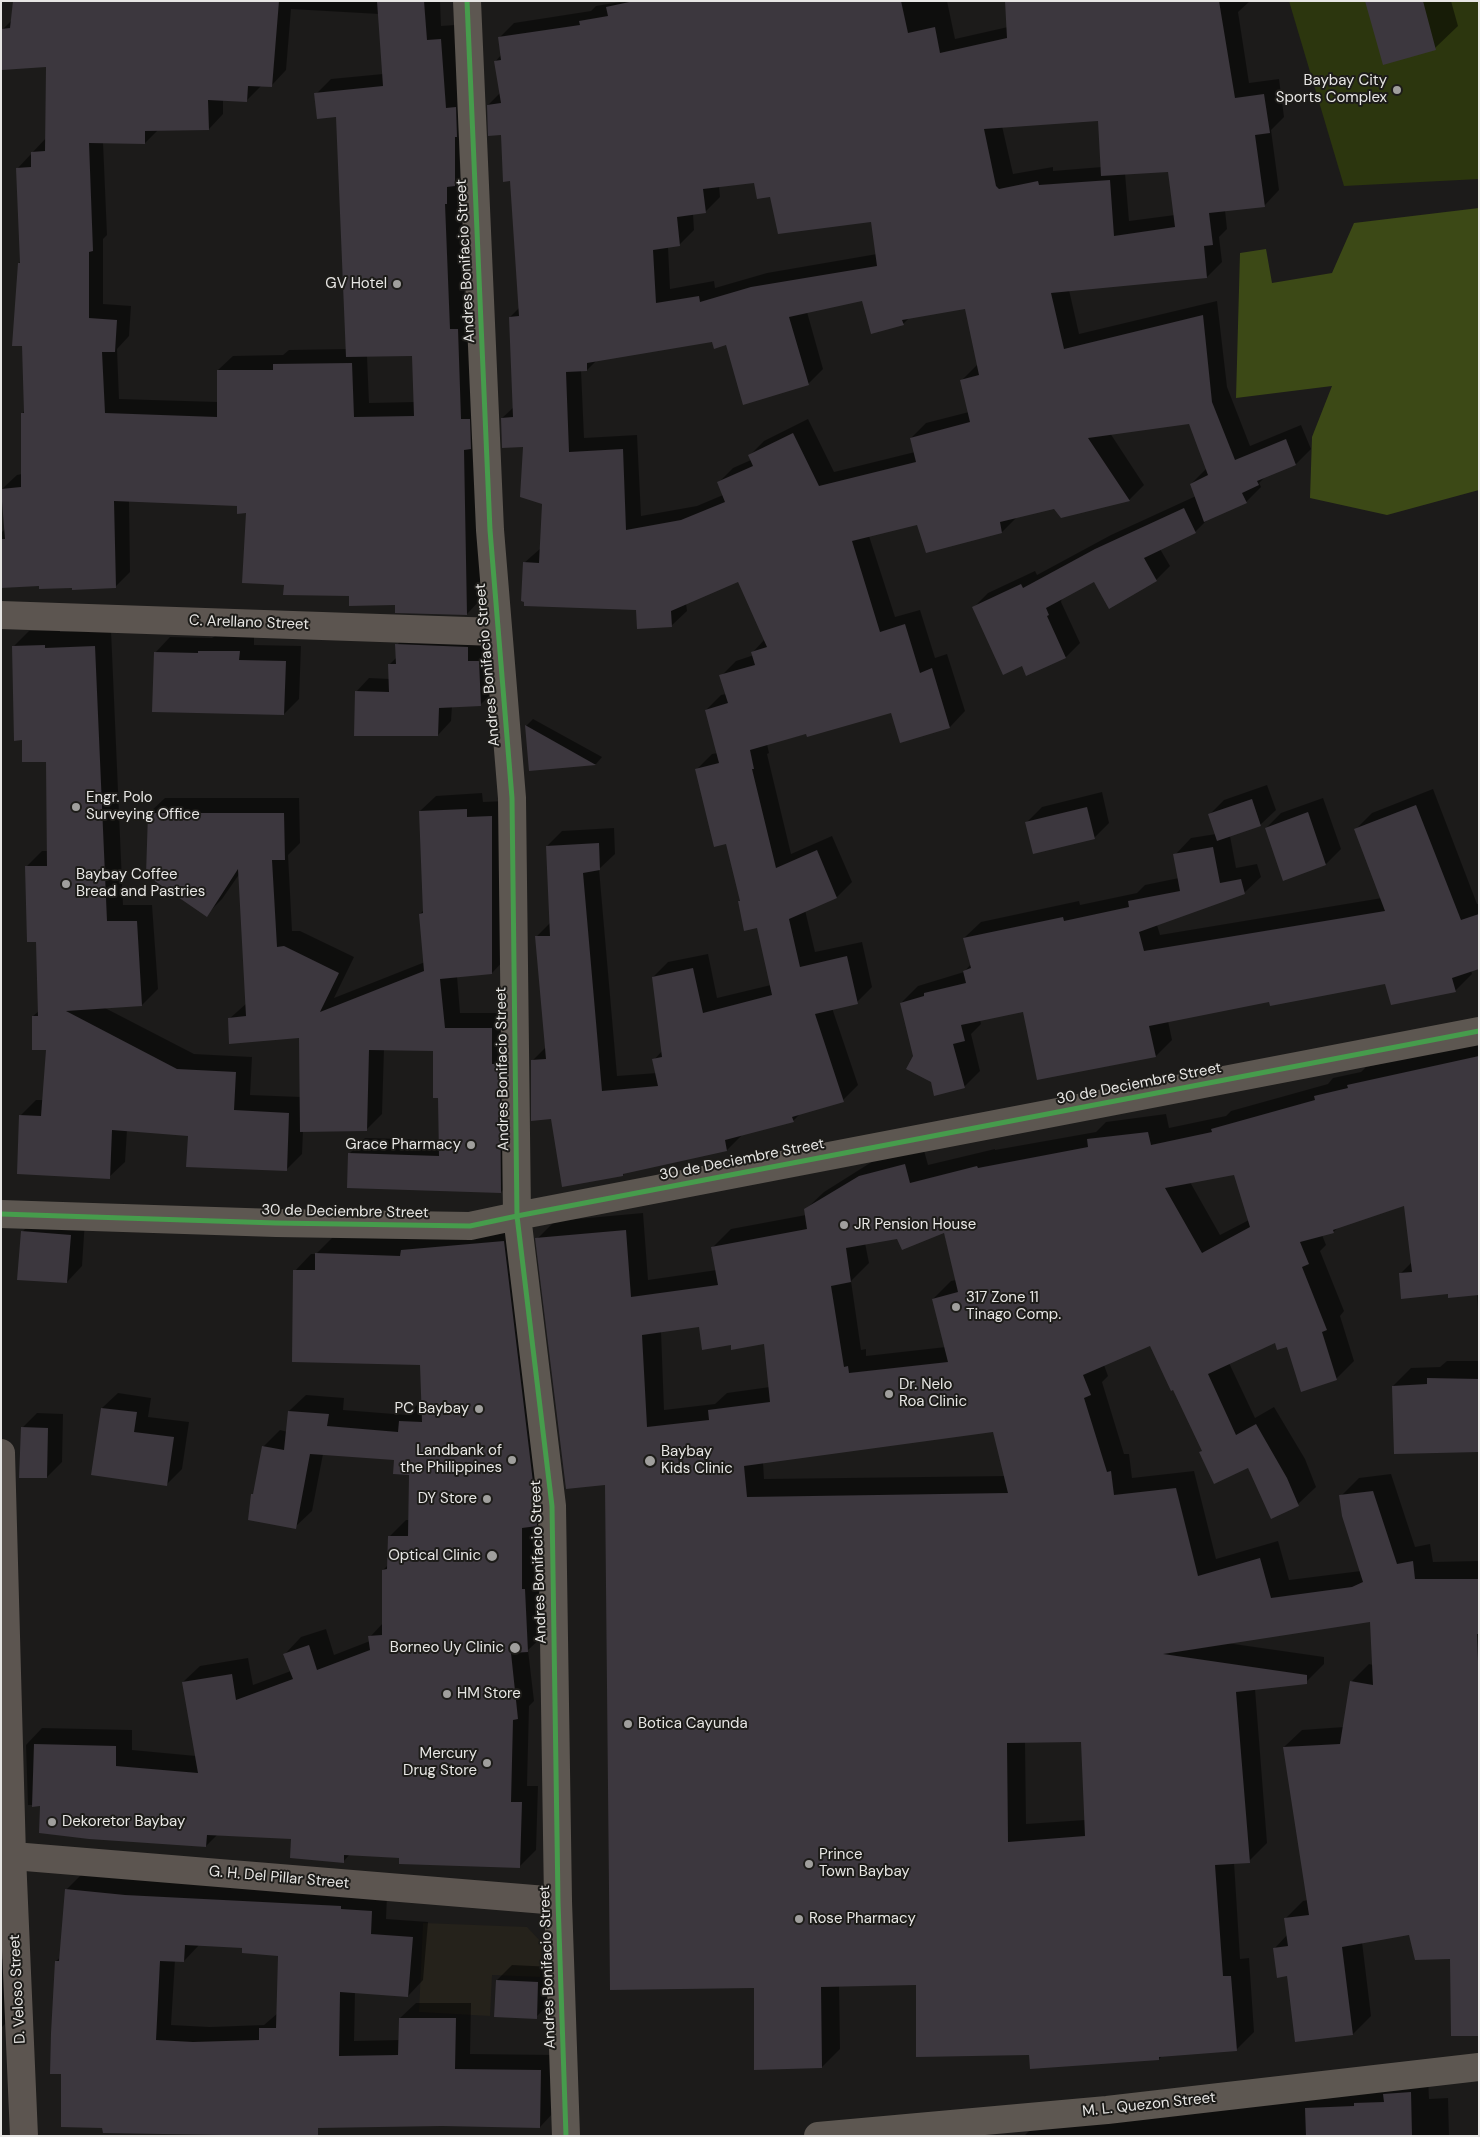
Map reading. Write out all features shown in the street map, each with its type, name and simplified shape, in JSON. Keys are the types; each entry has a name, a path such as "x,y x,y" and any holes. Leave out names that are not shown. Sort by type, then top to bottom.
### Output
{"street":[{"name":"Andres Bonifacio Street","path":"466,1 490,510 512,798 517,1216 552,1506 558,1901 566,2136"},
{"name":"C. Arellano Street","path":"1,615 498,632"},
{"name":"30 de Deciembre Street","path":"1,1214 276,1223 470,1226 1479,1031"},
{"name":"D. Veloso Street","path":"1,1453 6,1855 24,2136"},
{"name":"G. H. Del Pillar Street","path":"6,1855 558,1901"},
{"name":"M. L. Quezon Street","path":"818,2136 1106,2110 1479,2067"}],"shaded area":[{"path":"423,1923 527,1927 542,1943 540,1977 492,1975 490,2016 419,2012"}],"green space":[{"name":"Baybay City Sports Complex","path":"1289,1 1479,1 1479,179 1344,186"},
{"path":"1479,208 1479,490 1387,515 1310,498 1312,437 1332,386 1236,398 1240,253 1266,249 1272,283 1332,273 1354,223"}],"building":[{"path":"13,1 279,1 272,87 248,86 247,102 208,100 209,130 145,131 145,144 89,143 93,251 89,252 89,318 117,320 115,352 102,352 105,413 217,417 217,370 273,370 273,364 352,363 354,417 414,416 412,356 346,357 336,117 317,119 314,93 383,86 377,1 424,1 427,40 441,39 446,108 456,107 455,186 447,187 447,204 445,204 450,329 458,329 461,419 470,419 471,449 464,450 467,615 395,613 395,605 349,606 349,596 283,595 284,585 242,583 246,513 237,514 237,506 114,501 116,588 72,590 72,588 39,589 39,586 1,588 1,539 5,539 1,489 21,487 21,413 24,413 22,346 12,346 18,263 20,263 16,168 31,167 31,152 45,151 46,67 2,70 1,29 10,28"},
{"path":"634,1 901,1 908,33 935,27 940,53 1007,38 1005,1 1219,1 1235,98 1264,94 1270,133 1255,135 1265,207 1209,213 1213,245 1204,246 1207,278 1051,293 1064,349 1203,315 1212,402 1235,460 1286,439 1296,465 1257,481 1259,485 1242,493 1247,503 1204,522 1190,484 1208,475 1189,424 1088,438 1130,501 1061,518 1054,509 1000,522 1002,533 926,553 917,525 852,541 880,632 905,624 920,673 932,668 950,728 900,743 891,713 807,737 806,734 750,750 754,769 752,769 776,868 817,850 837,898 789,919 800,967 847,956 858,1004 815,1014 844,1102 792,1117 794,1122 725,1140 727,1151 623,1174 623,1176 562,1187 551,1119 531,1121 531,1060 546,1059 535,936 550,936 546,846 599,843 600,870 583,873 602,1091 658,1086 652,1059 662,1057 652,977 693,968 703,1013 772,995 757,928 744,931 738,901 740,901 726,844 714,847 695,769 719,763 705,710 728,703 719,675 755,665 751,652 767,647 738,582 671,611 672,627 637,629 636,610 524,606 524,602 521,601 523,562 539,563 542,504 520,497 523,447 502,448 501,418 513,417 509,317 519,316 510,181 503,182 501,135 488,136 487,105 501,103 494,61 501,60 498,37 580,25 579,21 608,16 606,7","holes":["1098,121 1101,176 1168,172 1175,227 1114,236 1110,180 1039,185 1038,181 999,189 996,186 984,129","754,183 757,199 770,197 778,234 871,222 877,266 751,287 700,302 699,296 656,303 653,250 680,246 677,217 706,213 703,189","862,301 871,334 904,325 902,320 965,309 979,375 960,380 970,422 910,438 916,462 819,486 793,433 748,455 753,466 717,482 725,502 681,520 626,530 623,449 569,452 566,372 587,371 587,363 712,342 714,349 726,345 743,405 809,385 789,317"]},
{"path":"1365,1 1423,1 1436,50 1383,65"},
{"path":"1184,508 1196,533 1144,558 1157,581 1109,609 1094,582 1046,608 1049,615 1047,616 1066,658 1026,676 1022,666 1003,675 972,607 1021,584 1023,588 1095,549"},
{"path":"395,644 468,647 468,661 479,661 481,706 439,708 438,736 354,736 355,691 389,692 388,664 396,664"},
{"path":"45,645 45,648 95,646 107,921 137,921 142,1006 66,1011 177,1069 236,1072 234,1110 289,1113 287,1171 186,1167 188,1136 112,1130 110,1179 17,1174 19,1115 41,1116 46,1050 32,1050 32,1016 38,1016 36,942 27,942 25,866 47,866 46,762 22,762 22,740 14,741 12,646"},
{"path":"198,651 240,651 239,660 286,661 284,715 152,712 154,652 198,653"},
{"path":"525,725 596,765 529,771"},
{"path":"1252,799 1261,826 1217,841 1208,814"},
{"path":"1416,805 1461,920 1479,914 1479,969 1452,978 1456,992 1391,1005 1385,984 1270,1006 1269,1002 1149,1026 1156,1057 1037,1080 1023,1012 961,1025 965,1041 953,1044 965,1088 934,1096 931,1082 906,1069 913,1056 900,1003 924,996 924,993 966,983 963,971 971,968 963,938 1063,917 1064,921 1129,907 1128,901 1180,891 1173,854 1213,847 1220,883 1241,879 1245,894 1139,932 1144,951 1385,911 1354,829"},
{"path":"1087,807 1095,839 1033,854 1025,822"},
{"path":"467,809 467,817 492,816 492,974 440,979 445,1028 492,1028 492,1064 500,1064 501,1193 347,1188 348,1153 439,1156 438,1098 433,1098 433,1051 369,1050 367,1131 300,1132 299,1038 229,1044 228,1018 246,1016 238,869 207,917 146,875 148,813 284,813 285,860 272,860 277,947 284,946 339,973 320,1012 424,971 419,914 423,913 419,811"},
{"path":"1308,812 1326,865 1283,881 1265,828"},
{"path":"1479,1056 1479,1295 1448,1298 1448,1294 1401,1299 1399,1273 1412,1272 1404,1206 1333,1230 1334,1233 1300,1242 1309,1264 1302,1267 1327,1330 1322,1332 1337,1380 1301,1392 1287,1347 1277,1350 1275,1343 1208,1374 1236,1435 1256,1424 1287,1478 1299,1506 1271,1519 1248,1468 1214,1484 1199,1452 1202,1451 1150,1346 1083,1375 1091,1395 1084,1398 1107,1472 1111,1471 1114,1495 1176,1488 1198,1576 1260,1558 1271,1598 1352,1587 1363,1582 1342,1516 1339,1495 1373,1491 1397,1564 1413,1561 1415,1579 1479,1579 1479,1634 1477,1634 1479,1688 1479,2036 1451,2036 1450,1959 1415,1960 1409,1935 1342,1947 1353,2035 1295,2042 1287,1976 1277,1978 1273,1948 1288,1946 1284,1918 1309,1915 1283,1747 1340,1744 1350,1681 1373,1685 1370,1622 1163,1654 1307,1675 1307,1684 1236,1692 1250,1863 1215,1865 1223,1976 1231,1976 1237,2051 1159,2057 1159,2060 1030,2069 1029,2055 916,2057 916,1985 821,1987 822,2068 754,2070 754,1988 610,1990 605,1485 566,1489 535,1238 626,1230 631,1297 718,1285 711,1247 807,1229 804,1209 859,1176 905,1164 910,1183 977,1166 978,1168 1088,1147 1087,1139 1148,1132 1151,1145 1212,1132 1211,1129 1315,1100 1314,1096 1348,1088 1347,1085","holes":["1234,1175 1250,1227 1202,1253 1165,1188","944,1233 958,1292 932,1299 948,1362 849,1373 848,1366 844,1367 831,1286 851,1282 846,1248 897,1239 902,1250","699,1327 702,1350 731,1345 731,1350 764,1344 770,1402 708,1410 709,1420 647,1427 642,1335","993,1432 1008,1493 747,1497 744,1466","1081,1742 1085,1836 1008,1842 1007,1743"]},
{"path":"21,1231 71,1235 67,1283 17,1280"},
{"path":"504,1241 537,1526 522,1528 522,1589 525,1589 528,1652 511,1653 518,1719 513,1720 511,1802 522,1802 520,1868 399,1864 399,1858 344,1855 344,1863 290,1858 291,1839 207,1835 206,1847 89,1839 39,1833 40,1806 32,1807 34,1744 116,1746 116,1766 198,1773 182,1682 232,1674 236,1700 293,1679 283,1654 309,1645 317,1670 370,1650 368,1636 382,1635 382,1570 387,1569 388,1536 408,1536 409,1475 393,1474 394,1460 310,1454 296,1529 248,1520 251,1494 253,1494 262,1446 284,1450 288,1411 329,1414 327,1426 398,1432 399,1421 422,1422 420,1365 292,1362 293,1270 315,1270 315,1253 400,1256 401,1250"},
{"path":"1427,1378 1479,1379 1479,1452 1394,1454 1392,1386 1427,1384"},
{"path":"101,1408 137,1412 134,1432 174,1437 167,1486 91,1475"},
{"path":"21,1427 48,1428 47,1478 19,1478"},
{"path":"65,1889 125,1895 341,1906 341,1909 372,1911 371,1934 413,1937 408,1997 340,1992 339,2056 398,2055 399,2018 456,2018 455,2069 541,2070 540,2128 442,2126 318,2128 318,2136 280,2136 103,2133 102,2128 61,2127 61,2074 50,2074 55,1961 59,1961","holes":["185,1945 242,1948 242,1953 278,1956 276,2028 259,2028 259,2040 193,2042 156,2040 160,1961 184,1962"]},
{"path":"496,1980 538,1982 537,2019 494,2017"},
{"path":"1411,2092 1412,2136 1306,2136 1305,2108 1354,2106 1354,2103 1384,2102 1383,2094"}],"cycle path":[{"path":"467,1 490,530 512,798 517,1216 552,1506 558,1901 566,2136"},
{"path":"1,1214 276,1223 470,1226 1479,1031"}],"place":[{"name":"Baybay City Sports Complex","path":"1397,90"},
{"name":"GV Hotel","path":"397,284"},
{"name":"Engr. Polo Surveying Office","path":"76,807"},
{"name":"Baybay Coffee Bread and Pastries","path":"66,884"},
{"name":"Grace Pharmacy","path":"471,1145"},
{"name":"JR Pension House","path":"844,1225"},
{"name":"317 Zone 11 Tinago Comp.","path":"956,1307"},
{"name":"Dr. Nelo Roa Clinic","path":"889,1394"},
{"name":"PC Baybay","path":"479,1409"},
{"name":"Landbank of the Philippines","path":"512,1460"},
{"name":"Baybay Kids Clinic","path":"650,1461"},
{"name":"DY Store","path":"487,1499"},
{"name":"Optical Clinic","path":"492,1556"},
{"name":"Borneo Uy Clinic","path":"515,1648"},
{"name":"HM Store","path":"447,1694"},
{"name":"Botica Cayunda","path":"628,1724"},
{"name":"Mercury Drug Store","path":"487,1763"},
{"name":"Dekoretor Baybay","path":"52,1822"},
{"name":"Prince Town Baybay","path":"809,1864"},
{"name":"Rose Pharmacy","path":"799,1919"}]}
